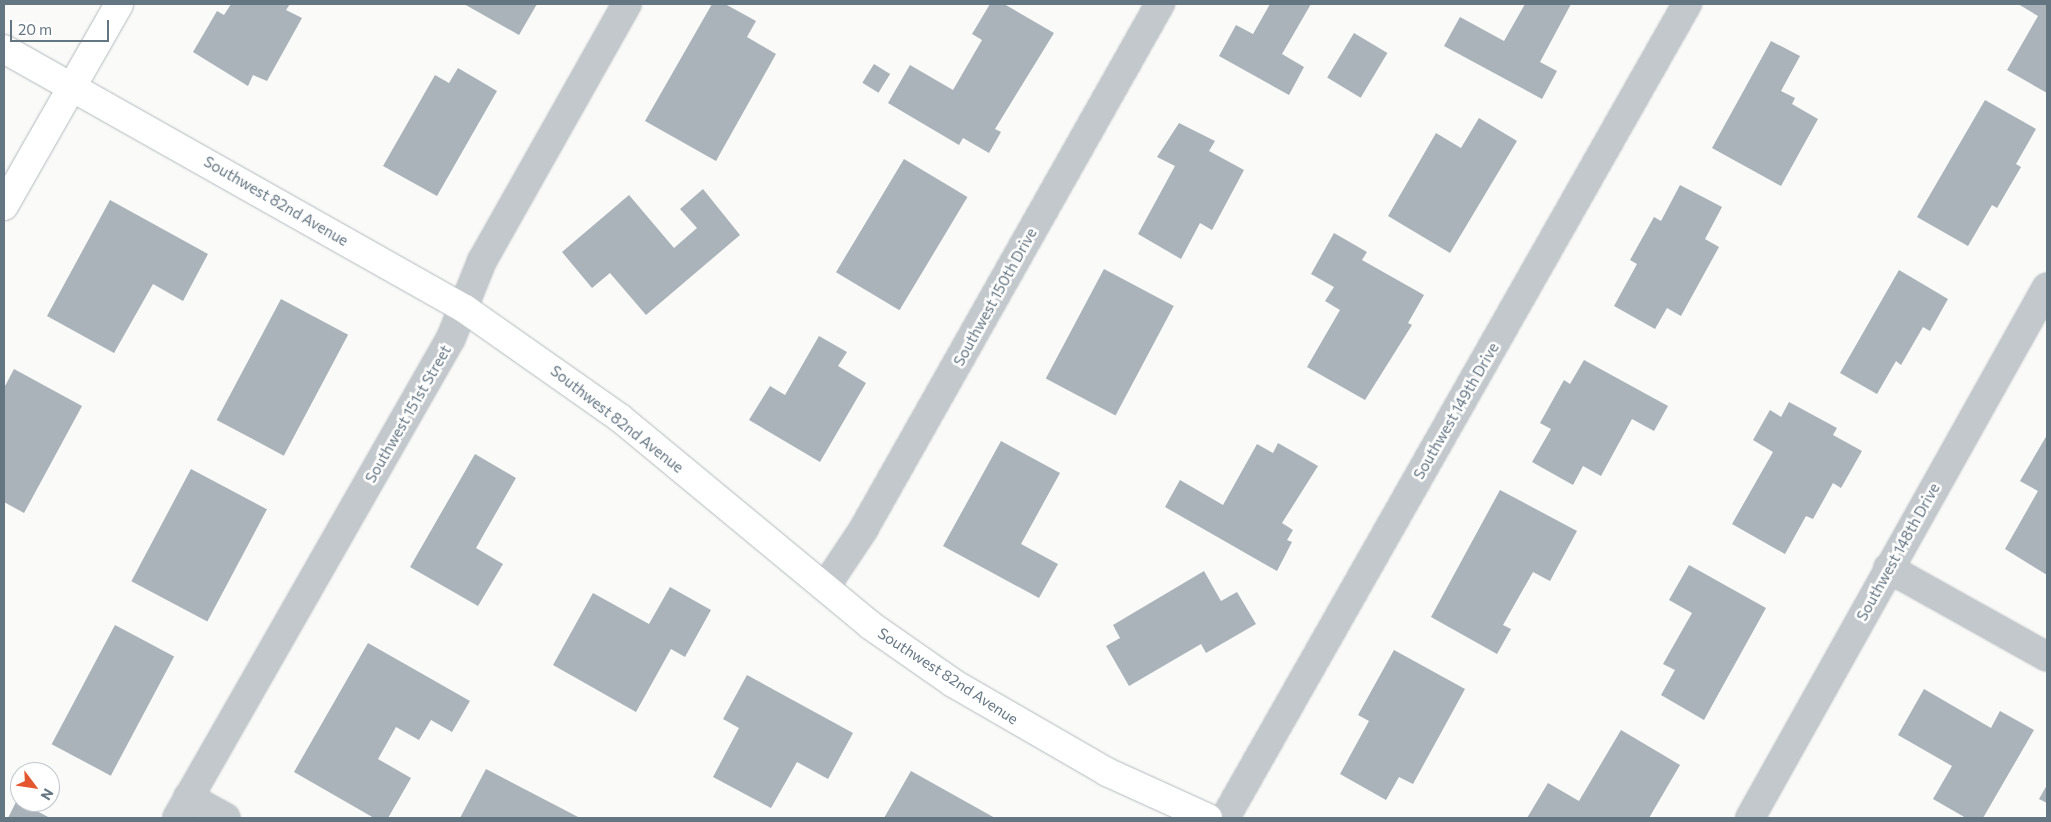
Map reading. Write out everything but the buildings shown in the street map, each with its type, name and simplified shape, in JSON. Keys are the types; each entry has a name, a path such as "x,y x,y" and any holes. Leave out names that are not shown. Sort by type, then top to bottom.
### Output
{"street":[{"path":"4,206 119,4"},
{"name":"Southwest 151st Street","path":"183,808 465,308 482,261 627,4"},
{"name":"Southwest 150th Drive","path":"826,587 863,530 1160,4"},
{"name":"Southwest 149th Drive","path":"1225,818 1687,4"},
{"name":"Southwest 82nd Avenue","path":"4,49 72,85 465,308 620,418 870,625 953,683 1107,772 1208,818"},
{"name":"Southwest 148th Drive","path":"1750,818 2047,286"},
{"path":"1888,568 2047,657"},
{"path":"183,808 226,818"}]}
